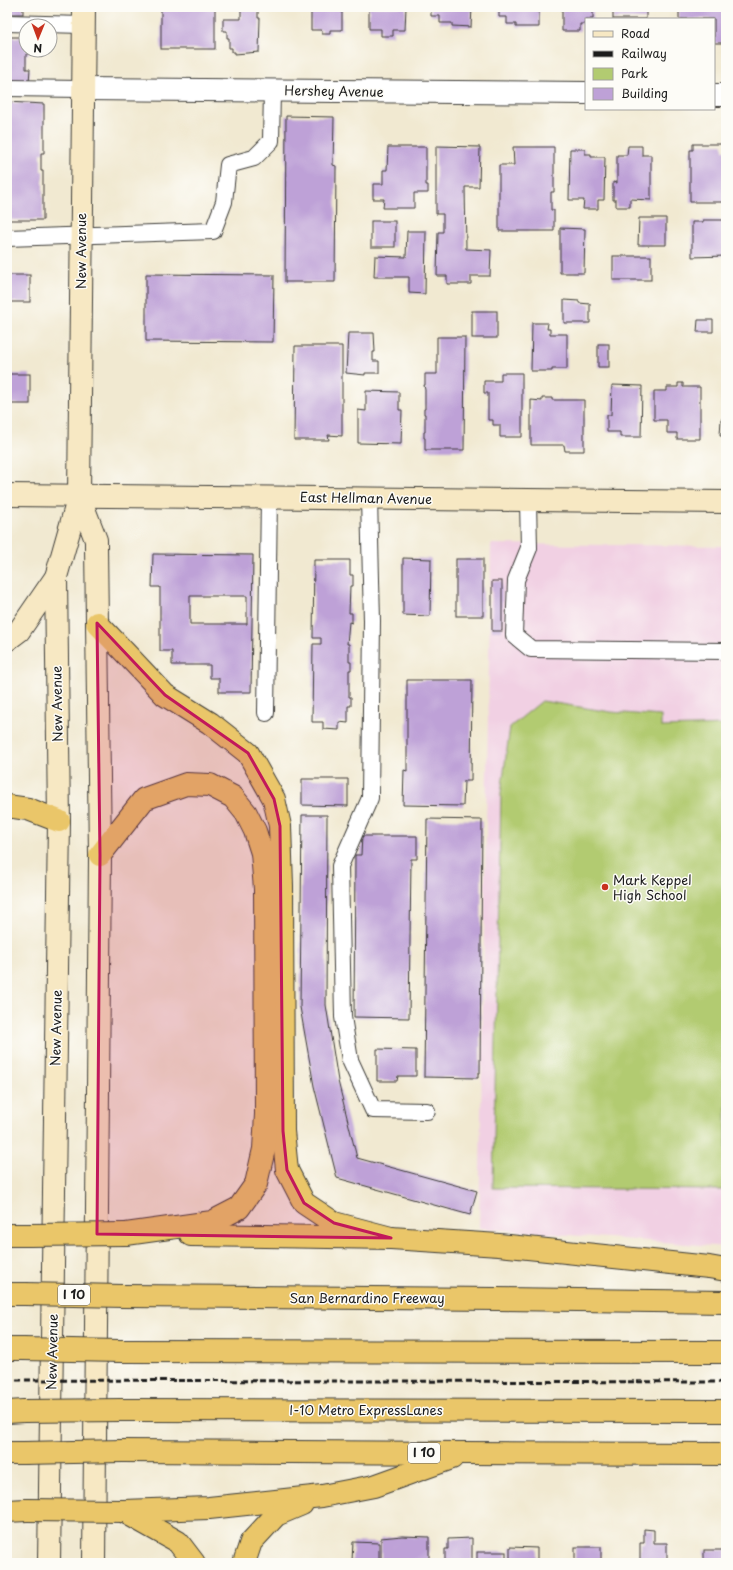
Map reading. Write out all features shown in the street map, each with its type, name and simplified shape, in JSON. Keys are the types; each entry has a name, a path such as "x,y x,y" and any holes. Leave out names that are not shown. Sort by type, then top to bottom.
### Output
{"highway":[{"path":"97,623 165,695 210,723 248,753 274,799 280,826 282,886 283,1131 287,1170 304,1203 334,1223 391,1238"},
{"path":"100,855 144,800 186,784 210,785 232,796 246,813 255,831 262,853 266,889 266,1114 264,1149 256,1184 240,1208 212,1222 126,1234"},
{"path":"7,806 28,809 59,821"},
{"path":"18,1235 126,1234 391,1238 499,1245 709,1266 726,1270"},
{"name":"San Bernardino Freeway","path":"16,1294 481,1298 726,1302"},
{"path":"15,1349 726,1352"},
{"name":"I-10 Metro ExpressLanes","path":"16,1411 726,1411"},
{"name":"I 10","path":"16,1453 122,1451 464,1454 726,1454"},
{"path":"17,1510 123,1512 209,1508 322,1496 374,1486 464,1454"},
{"path":"244,1563 251,1542 276,1516 322,1496"},
{"path":"123,1512 178,1542 194,1563"}],"main road":[{"name":"New Avenue","path":"49,1563 59,821 56,577 79,496 82,89 84,16"},
{"name":"East Hellman Avenue","path":"7,495 726,502"},
{"name":"New Avenue","path":"79,496 96,540 100,855 94,1563"},
{"path":"7,640 19,632 56,577"}],"street":[{"name":"Hershey Avenue","path":"82,89 585,94"},
{"path":"715,95 726,95"}],"lane":[{"path":"7,24 84,16"},
{"path":"7,88 82,89"},
{"path":"7,238 81,234 213,231 224,202 228,164 254,158 271,141 272,91"},
{"path":"266,713 269,497"},
{"path":"369,498 372,621 370,798 340,866 343,1016 350,1060 373,1110 427,1110"},
{"path":"528,500 529,548 516,580 514,635 532,649 726,651"}],"highlighted area":[{"path":"97,623 165,695 248,753 274,799 280,826 283,1131 287,1170 304,1203 334,1223 391,1238 97,1234 100,855"}],"shaded area":[{"name":"Mark Keppel High School","path":"491,544 726,546 726,1247 479,1228"}],"green space":[{"name":"Mark Keppel High School","path":"542,701 611,712 661,716 661,727 726,725 726,1190 493,1188 501,793 510,727"}],"building":[{"path":"7,7 23,7 23,14 7,14"},
{"path":"161,7 215,7 215,49 161,49"},
{"path":"311,7 342,7 342,30 330,30 330,34 322,34 322,30 311,30"},
{"path":"369,7 406,7 405,30 393,30 393,36 381,36 381,29 369,29"},
{"path":"431,7 472,7 471,27 452,26 452,23 440,23 440,16 431,16"},
{"path":"499,7 539,7 539,27 516,27 516,24 507,24 507,17 499,17"},
{"path":"562,7 593,7 593,18 585,18 585,24 580,24 580,31 562,31"},
{"path":"609,7 646,7 646,18 613,18 613,10 608,10"},
{"path":"679,7 726,7 726,43 715,43 715,18 679,18"},
{"path":"241,9 258,10 258,18 260,18 259,52 235,54 235,52 232,52 232,48 229,48 227,31 223,31 223,19 241,19"},
{"path":"7,37 18,37 18,58 26,58 26,69 30,69 29,82 7,82"},
{"path":"7,102 44,104 44,153 41,153 41,171 43,171 43,220 7,220"},
{"path":"286,116 334,117 333,165 336,166 335,282 285,282"},
{"path":"693,144 723,144 723,150 726,150 725,202 690,202 690,150 693,150"},
{"path":"436,146 480,147 479,187 465,187 466,249 491,250 490,276 471,276 471,284 447,284 447,276 437,276 438,232 443,232 443,214 436,214"},
{"path":"628,146 642,146 642,155 651,155 651,200 630,199 630,207 616,207 616,200 613,200 613,182 617,183 617,155 627,155"},
{"path":"388,147 426,147 426,185 428,185 428,193 414,193 414,208 383,208 384,199 373,199 373,184 383,184 383,170 387,170"},
{"path":"513,147 554,147 554,192 551,192 551,210 554,210 554,231 499,231 499,165 514,165"},
{"path":"570,149 585,149 585,154 591,154 591,157 605,157 604,200 598,200 598,209 583,209 584,200 569,200"},
{"path":"639,218 666,218 666,245 638,245"},
{"path":"703,220 726,220 726,256 692,257 692,222 703,222"},
{"path":"371,221 395,221 395,247 371,247"},
{"path":"560,228 585,229 584,273 560,273"},
{"path":"407,231 426,231 425,294 409,293 409,277 374,277 375,256 406,257"},
{"path":"613,256 651,256 651,280 613,280"},
{"path":"146,274 274,275 273,342 146,341"},
{"path":"7,275 30,275 30,302 7,302"},
{"path":"564,300 579,301 579,303 590,304 590,323 564,323"},
{"path":"472,311 497,311 497,338 472,338"},
{"path":"698,320 713,320 713,332 697,332"},
{"path":"532,323 548,323 547,329 550,329 550,334 567,334 567,369 531,371"},
{"path":"348,333 374,333 375,352 373,352 373,361 379,361 379,373 365,373 365,375 346,373"},
{"path":"437,337 465,337 464,450 425,450 425,374 437,374"},
{"path":"598,344 609,344 609,367 598,367"},
{"path":"295,346 342,346 342,436 328,435 329,440 294,440"},
{"path":"501,373 522,373 522,437 500,437 500,425 493,425 493,420 488,420 488,393 484,393 484,381 501,381"},
{"path":"7,374 30,374 30,404 7,404"},
{"path":"678,383 683,383 683,387 700,387 700,439 677,439 677,433 667,433 667,420 654,420 654,391 667,391 667,387 678,387"},
{"path":"612,385 642,386 641,437 620,437 620,432 607,432 607,415 611,415"},
{"path":"366,391 399,392 399,410 402,410 401,444 358,443 358,410 366,411"},
{"path":"542,398 552,398 552,400 584,400 584,451 565,451 564,445 531,445 531,400 542,401"},
{"path":"721,419 726,419 726,436 720,436"},
{"path":"153,554 253,555 251,692 219,692 219,678 210,678 210,665 172,665 172,651 160,651 160,587 152,587","holes":["190,596 247,596 247,624 190,624"]},
{"path":"403,558 431,559 430,616 403,615"},
{"path":"456,559 483,559 483,616 456,616"},
{"path":"314,560 350,560 350,575 353,575 353,586 350,586 349,613 352,613 352,623 349,622 347,644 349,644 349,662 351,662 351,670 349,670 349,697 351,697 351,706 348,706 348,723 339,722 339,730 323,729 323,722 312,722 313,644 321,644 321,638 313,638"},
{"path":"492,581 502,581 502,631 492,631"},
{"path":"407,680 472,680 471,781 464,781 463,806 403,805 404,770 407,771"},
{"path":"302,779 348,779 348,806 302,805"},
{"path":"302,815 327,815 326,1005 338,1081 357,1158 477,1191 470,1215 337,1178 314,1086 300,1007"},
{"path":"427,819 482,820 480,1073 478,1073 478,1078 424,1077"},
{"path":"362,836 417,836 417,859 411,859 409,1018 354,1017 355,855 361,855"},
{"path":"377,1049 416,1050 416,1076 398,1076 397,1081 377,1081"},
{"path":"644,1529 654,1530 654,1543 667,1543 667,1563 640,1563 640,1543 644,1543"},
{"path":"402,1536 429,1537 429,1563 381,1563 381,1538"},
{"path":"472,1538 472,1563 445,1563 445,1549 448,1549 448,1539"},
{"path":"353,1542 379,1543 379,1563 350,1563 350,1561 352,1561"},
{"path":"510,1547 537,1548 537,1563 510,1563"},
{"path":"575,1547 601,1547 601,1563 575,1563"},
{"path":"704,1550 726,1550 726,1563 704,1563"},
{"path":"477,1552 506,1552 506,1563 477,1563"}],"railway":[{"path":"7,1380 726,1382"}],"place":[{"name":"Mark Keppel High School","path":"605,887"}]}
